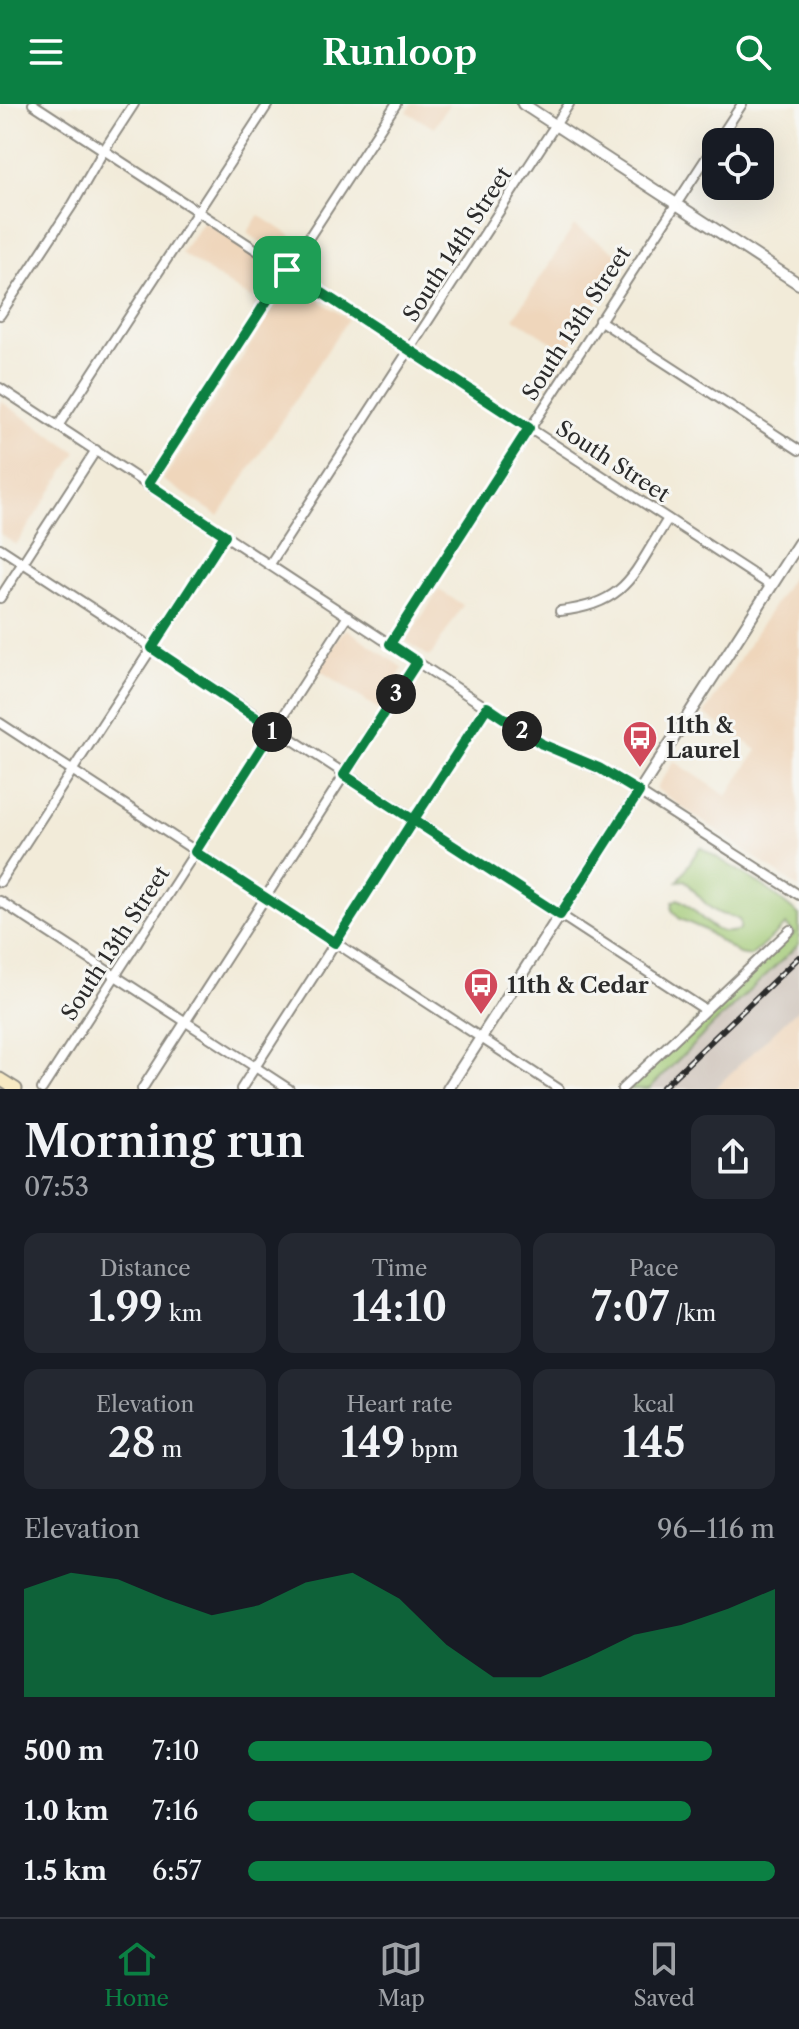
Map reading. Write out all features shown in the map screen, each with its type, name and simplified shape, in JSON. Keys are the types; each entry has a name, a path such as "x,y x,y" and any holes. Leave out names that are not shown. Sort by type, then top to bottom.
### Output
{"main road":[{"path":"0,1079 16,1089"}],"street":[{"name":"South Street","path":"33,104 771,586"},
{"path":"0,315 134,104"},
{"path":"58,426 268,104"},
{"path":"148,484 396,104"},
{"path":"523,104 799,284"},
{"name":"South 14th Street","path":"270,564 569,104"},
{"name":"South 13th Street","path":"726,128 742,104"},
{"name":"South 13th Street","path":"390,644 702,163"},
{"path":"599,320 799,450"},
{"path":"0,388 542,744 599,768 799,895"},
{"path":"0,598 96,450"},
{"path":"560,611 592,607 620,590 668,519"},
{"path":"0,882 225,535"},
{"path":"448,1089 799,543"},
{"path":"0,548 704,1009"},
{"name":"South 13th Street","path":"42,1089 348,616"},
{"path":"142,1089 417,662"},
{"path":"241,1089 487,707"},
{"path":"0,723 559,1089"},
{"path":"0,901 289,1089"},
{"path":"622,1089 790,930"}],"shaded area":[{"path":"412,104 449,104 434,128 407,112"},
{"path":"259,215 293,237 281,255 247,233"},
{"path":"204,221 273,267 252,299 181,253"},
{"path":"574,226 626,259 566,351 514,318"},
{"path":"291,282 348,319 219,516 163,480"},
{"path":"0,401 77,452 16,545 0,534"},
{"path":"799,566 799,888 656,789 674,761 727,796 757,750 704,714"},
{"path":"439,590 463,605 430,657 406,641"},
{"path":"347,629 403,668 378,709 318,669"},
{"path":"799,944 799,1008 714,1089 649,1089 713,1025"},
{"path":"799,1008 799,1089 714,1089 769,1035"}],"green space":[{"path":"700,847 765,887 799,915 799,944 649,1089 629,1089 700,1017 794,934 786,925 751,956 739,954 703,929 680,919 672,910 673,902 678,899 720,931 740,930 740,921 716,912 685,880 678,881"}],"railway":[{"path":"661,1089 799,957"}],"place":[{"name":"11th & Laurel","path":"640,769"},
{"name":"11th & Cedar","path":"481,1016"}],"route":[{"path":"287,270 148,484 225,535 152,648 273,729 195,852 335,943 350,918 414,819 487,707 542,744 599,768 639,792 560,915 414,819 344,775 417,662 390,644 529,428 287,270"}]}
